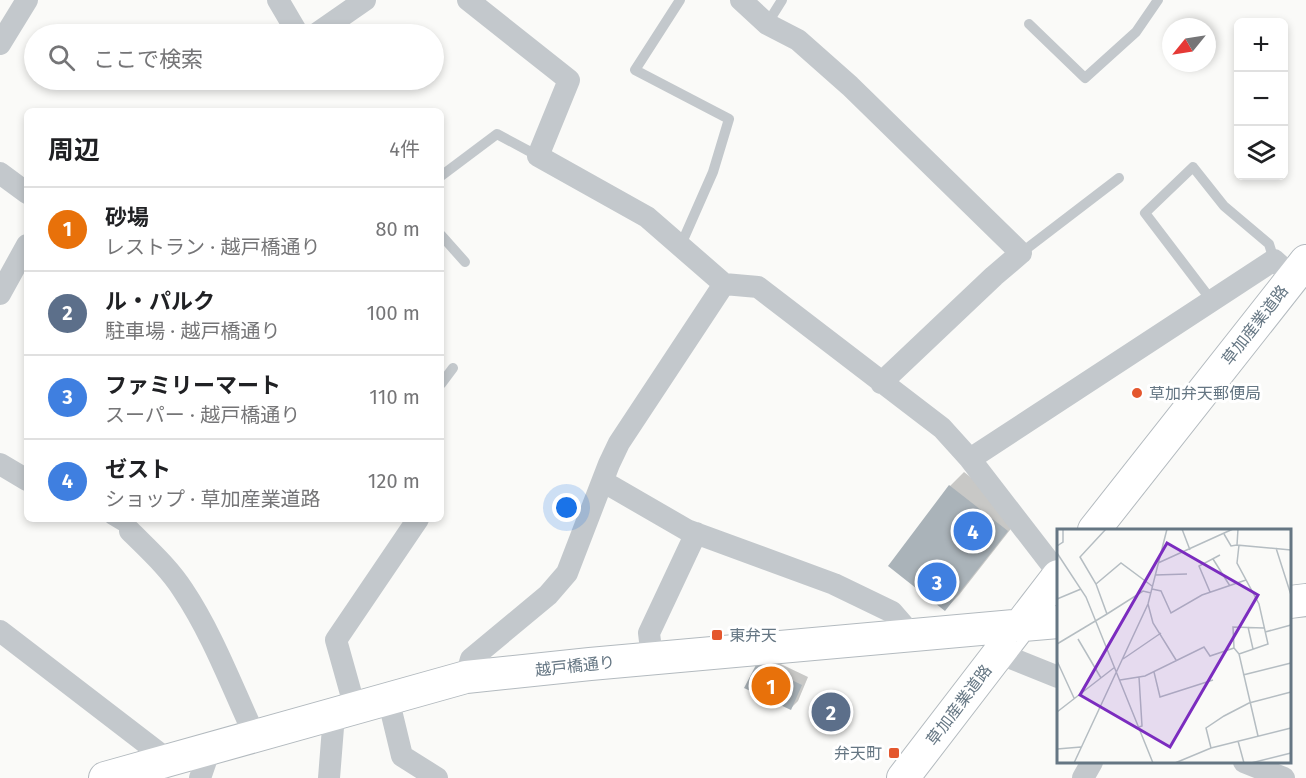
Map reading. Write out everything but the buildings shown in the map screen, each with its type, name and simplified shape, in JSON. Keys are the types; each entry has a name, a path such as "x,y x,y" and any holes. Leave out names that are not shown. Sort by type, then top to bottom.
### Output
{"street":[{"path":"2,37 27,0"},
{"path":"278,0 292,24"},
{"path":"330,24 365,0"},
{"path":"468,0 569,80 538,156 647,217 724,284 758,287 942,428 970,459 1057,571"},
{"path":"741,0 767,24 798,40 858,94 1021,253 881,383"},
{"path":"0,173 24,191"},
{"path":"0,294 24,250"},
{"path":"970,459 1212,301 1291,266"},
{"name":"草加産業道路","path":"1095,529 1291,266"},
{"path":"466,677 471,659 548,595 567,573 604,482 609,464 625,434 724,284"},
{"path":"0,464 24,478"},
{"path":"604,482 687,530 854,593 892,612 912,635"},
{"path":"329,778 344,712 336,640 416,522"},
{"path":"130,531 183,589 210,639 255,736"},
{"path":"652,658 648,633 696,533"},
{"name":"草加産業道路","path":"903,778 1057,577"},
{"path":"1291,602 1306,600"},
{"name":"越戸橋通り","path":"105,778 161,769 210,749 466,677 1057,622"},
{"path":"0,631 161,769"},
{"path":"998,653 1057,676"},
{"path":"388,698 402,756 437,778"},
{"path":"200,778 210,749"},
{"path":"1083,778 1091,763"},
{"path":"1246,763 1284,778"}],"lane":[{"path":"680,0 635,70 729,119 713,172 680,247"},
{"path":"767,24 782,0"},
{"path":"1029,24 1085,78 1136,32 1158,0"},
{"path":"444,174 497,134 538,156"},
{"path":"1212,301 1145,213 1193,167 1224,206 1291,266"},
{"path":"1021,253 1119,178"},
{"path":"444,238 465,262"},
{"path":"444,380 453,368"},
{"path":"115,522 130,531"}],"place":[{"name":"草加弁天郵便局","path":"1137,393"},
{"name":"ゼスト","path":"973,531"},
{"name":"ファミリーマート","path":"937,582"},
{"name":"東弁天","path":"717,635"},
{"name":"砂場","path":"771,686"},
{"name":"ル・パルク","path":"831,712"},
{"name":"弁天町","path":"894,753"}]}
